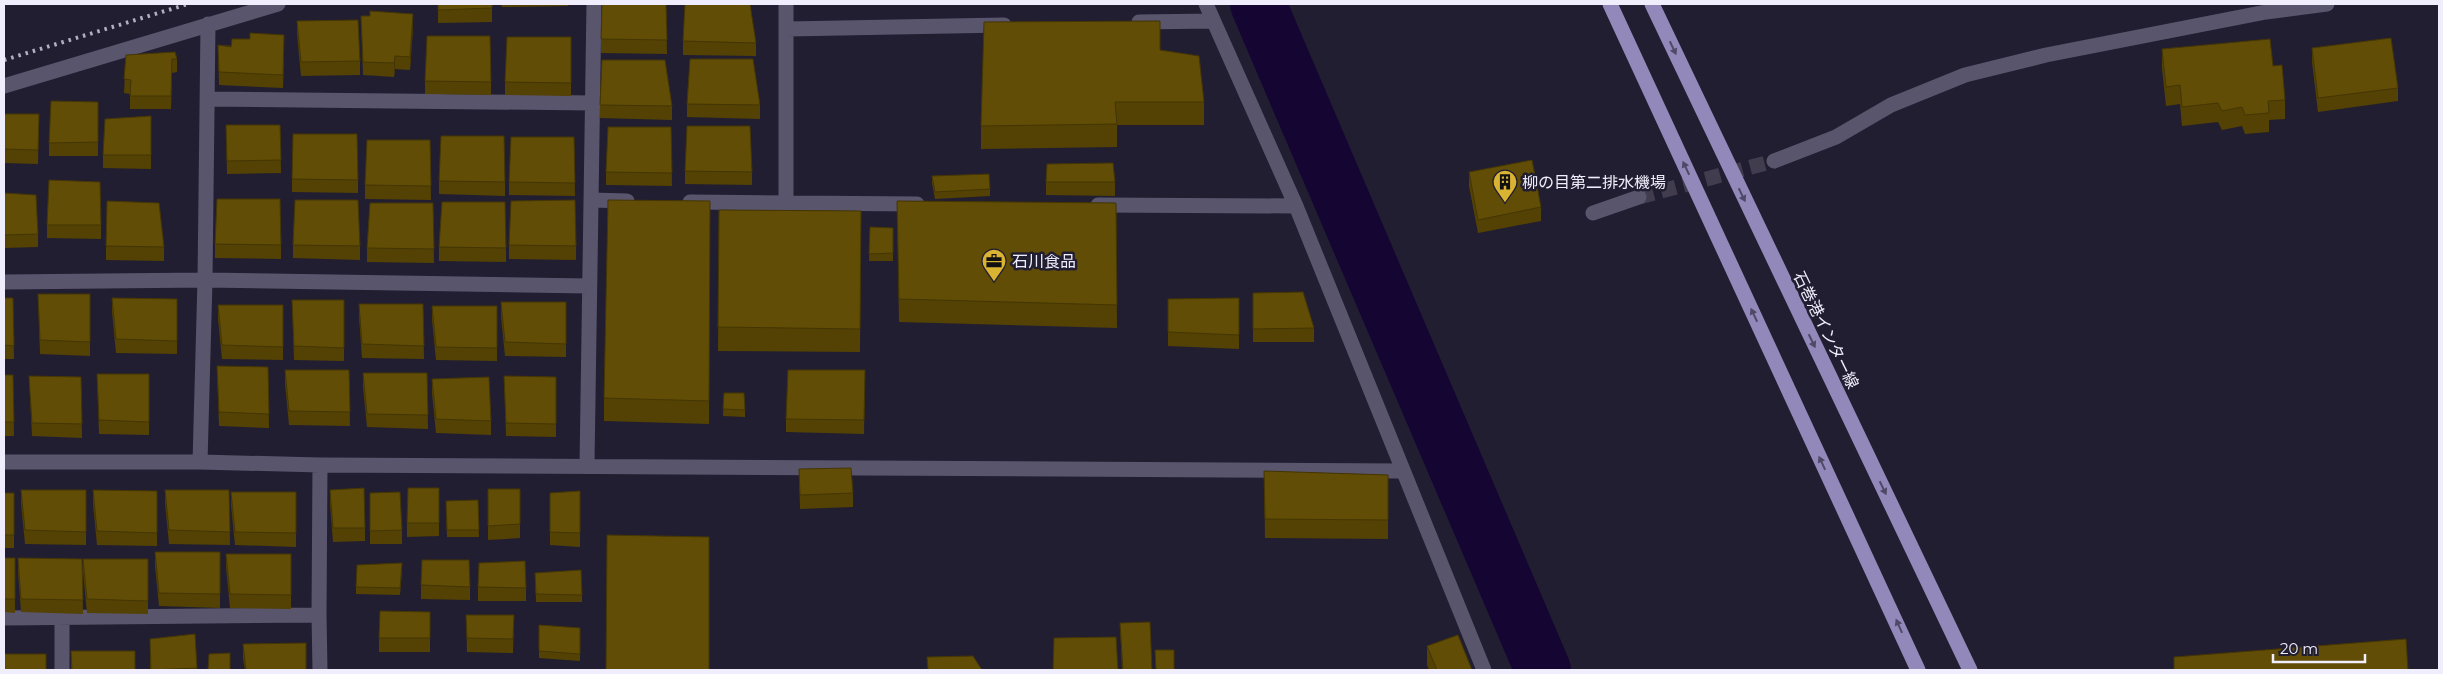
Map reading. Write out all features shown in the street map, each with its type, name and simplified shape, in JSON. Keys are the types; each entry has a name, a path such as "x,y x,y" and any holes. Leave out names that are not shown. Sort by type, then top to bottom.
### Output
{"main road":[{"path":"1610,4 1918,670"},
{"name":"石巻港インター線","path":"1652,4 1970,670"}],"street":[{"path":"4,86 278,4"},
{"path":"587,465 594,4"},
{"path":"786,4 786,203"},
{"path":"1206,4 1296,206 1401,471 1484,670"},
{"path":"1774,161 1836,137 1891,105 1965,75 2055,53 2256,14 2327,4"},
{"path":"1124,23 1213,21"},
{"path":"200,462 205,280 208,24"},
{"path":"787,29 1015,25"},
{"path":"208,99 593,103"},
{"path":"1593,213 1639,197"},
{"path":"592,200 640,201"},
{"path":"679,202 934,204"},
{"path":"1081,205 1296,206"},
{"path":"4,282 205,280 589,286"},
{"path":"4,462 1401,471"},
{"path":"320,465 320,670"},
{"path":"4,618 62,619 319,615"},
{"path":"62,619 62,670"}],"building":[{"path":"438,4 492,4 492,8 438,10"},
{"path":"602,4 666,4 667,40 601,39"},
{"path":"685,4 750,4 756,43 683,41"},
{"path":"370,11 413,14 410,57 395,56 394,63 363,62 361,16 370,16"},
{"path":"358,20 360,61 301,62 297,21"},
{"path":"1160,21 1160,50 1199,56 1204,102 1115,102 1117,124 981,126 984,22"},
{"path":"250,33 284,35 283,75 219,72 218,45 231,47 232,39 250,39"},
{"path":"427,36 490,36 491,82 425,81"},
{"path":"507,37 571,37 571,83 505,82"},
{"path":"2391,38 2398,88 2318,98 2312,48"},
{"path":"2270,39 2273,66 2282,65 2285,100 2268,101 2269,113 2245,115 2242,107 2222,111 2218,103 2182,107 2180,85 2166,87 2162,49"},
{"path":"175,52 177,59 172,59 171,96 130,96 131,80 124,79 126,55"},
{"path":"690,59 753,59 760,105 687,104"},
{"path":"602,60 665,60 672,106 600,105"},
{"path":"51,101 98,102 98,142 49,143"},
{"path":"4,114 39,114 38,150 4,149"},
{"path":"151,116 151,155 103,155 105,119"},
{"path":"226,125 280,125 281,160 227,161"},
{"path":"687,126 750,126 752,172 685,171"},
{"path":"608,127 671,127 672,173 606,172"},
{"path":"293,134 357,134 358,180 292,179"},
{"path":"441,136 504,136 505,182 439,181"},
{"path":"511,137 574,137 575,183 509,182"},
{"path":"367,140 430,140 431,186 365,185"},
{"name":"柳の目第二排水機場","path":"1532,160 1541,207 1478,220 1469,172"},
{"path":"1113,163 1115,182 1046,182 1047,164"},
{"path":"989,174 990,189 935,192 932,176"},
{"path":"49,180 100,182 101,225 47,225"},
{"path":"4,193 36,195 38,234 4,235"},
{"path":"217,199 280,199 281,245 215,244"},
{"path":"295,200 358,200 360,246 293,245"},
{"path":"575,200 576,246 509,245 511,201"},
{"path":"608,200 710,201 709,401 604,398"},
{"path":"107,201 159,203 164,247 106,246"},
{"path":"897,201 1116,203 1117,305 899,299"},
{"path":"442,202 505,202 506,248 439,247"},
{"path":"370,203 433,203 434,249 367,248"},
{"path":"719,210 861,211 860,329 718,327"},
{"path":"870,227 893,228 893,253 869,254"},
{"path":"1303,292 1314,328 1253,329 1253,293"},
{"path":"38,294 90,294 90,342 40,340"},
{"path":"4,298 13,298 14,346 4,345"},
{"path":"112,298 177,299 177,341 116,339"},
{"path":"1239,298 1239,335 1168,332 1168,299"},
{"path":"292,300 344,300 344,348 294,346"},
{"path":"501,302 566,302 566,344 505,342"},
{"path":"359,304 423,304 424,346 362,344"},
{"path":"218,305 283,305 283,347 222,345"},
{"path":"432,306 497,306 497,348 436,347"},
{"path":"217,366 268,367 269,414 219,412"},
{"path":"285,370 349,370 350,412 289,411"},
{"path":"788,370 865,370 864,420 786,419"},
{"path":"363,373 427,373 428,415 367,414"},
{"path":"97,374 149,374 149,422 99,420"},
{"path":"4,375 13,375 14,422 4,422"},
{"path":"29,376 81,377 82,424 32,423"},
{"path":"504,376 556,377 556,424 506,423"},
{"path":"489,377 491,421 436,419 432,379"},
{"path":"724,393 744,393 745,410 723,409"},
{"path":"851,468 853,493 800,495 799,469"},
{"path":"1264,471 1388,475 1388,520 1265,519"},
{"path":"364,488 365,528 333,528 330,490"},
{"path":"408,488 439,488 439,523 407,523"},
{"path":"488,489 520,489 520,524 488,526"},
{"path":"21,490 86,490 86,532 25,530"},
{"path":"93,490 157,491 157,533 97,531"},
{"path":"165,490 229,490 230,532 169,530"},
{"path":"580,491 580,533 550,532 550,493"},
{"path":"231,492 296,492 296,533 235,532"},
{"path":"400,492 402,530 370,531 370,493"},
{"path":"4,493 14,493 14,535 4,535"},
{"path":"478,500 479,530 447,530 446,501"},
{"path":"607,535 709,537 709,670 606,670"},
{"path":"155,552 220,552 220,594 159,593"},
{"path":"226,554 291,554 291,595 230,594"},
{"path":"4,558 15,558 15,599 4,599"},
{"path":"18,558 82,559 83,600 21,599"},
{"path":"83,559 148,559 148,601 87,599"},
{"path":"422,560 469,560 470,587 421,585"},
{"path":"525,561 526,588 478,587 479,563"},
{"path":"402,563 400,588 356,587 357,565"},
{"path":"581,570 582,595 536,594 535,573"},
{"path":"380,611 430,612 430,638 379,638"},
{"path":"466,615 514,615 513,639 467,638"},
{"path":"1150,622 1152,670 1123,670 1120,623"},
{"path":"539,625 580,628 580,654 539,651"},
{"path":"195,634 197,668 151,670 150,639"},
{"path":"1458,635 1472,670 1437,670 1427,646"},
{"path":"1116,637 1118,670 1053,670 1054,638"},
{"path":"2406,639 2408,670 2174,670 2174,657"},
{"path":"306,643 306,670 246,670 243,644"},
{"path":"1155,650 1174,650 1174,670 1156,670"},
{"path":"71,651 135,651 135,670 72,670"},
{"path":"230,653 230,670 208,670 209,654"},
{"path":"4,654 46,654 46,670 4,670"},
{"path":"973,656 982,670 928,670 927,657"}],"waterway":[{"path":"1258,4 1543,670"}],"tunnel":[{"path":"1639,197 1774,161"}],"railway":[{"path":"4,60 188,4"}],"place":[{"name":"柳の目第二排水機場","path":"1505,203"},
{"name":"石川食品","path":"994,282"}]}
